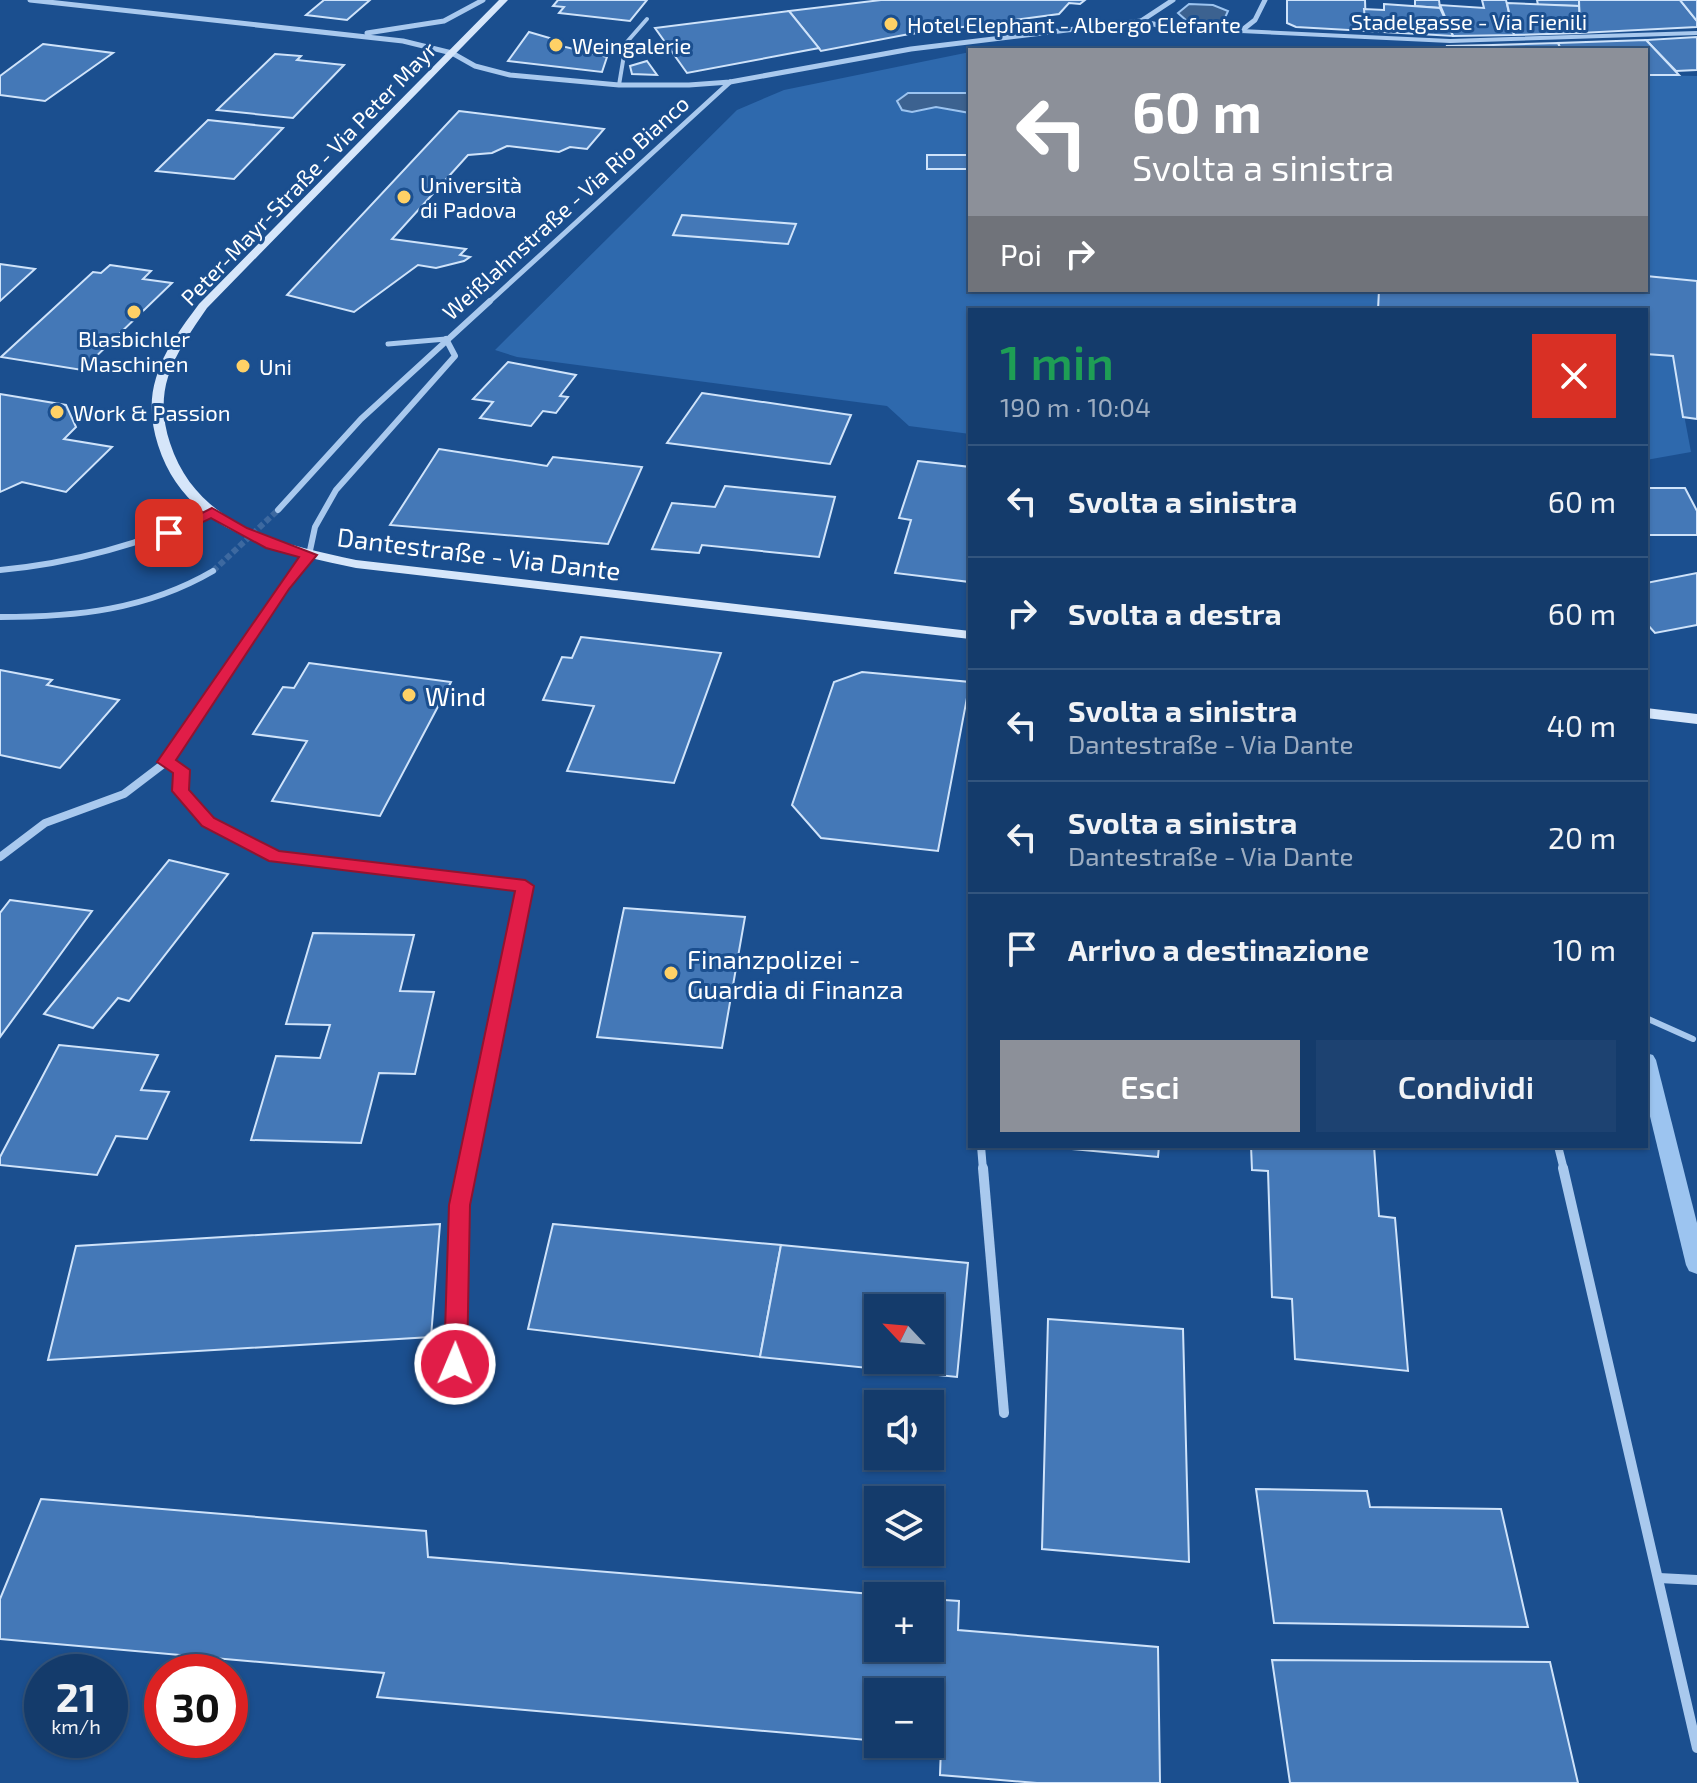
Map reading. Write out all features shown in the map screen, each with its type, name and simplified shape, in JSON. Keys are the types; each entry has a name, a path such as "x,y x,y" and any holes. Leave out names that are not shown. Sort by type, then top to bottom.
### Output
{"main road":[{"name":"Peter-Mayr-Straße - Via Peter Mayr","path":"212,512 189,492 163,445 157,417 158,393 178,342 203,306 504,0"},
{"name":"Dantestraße - Via Dante","path":"212,512 251,536 309,555 411,571 968,635"},
{"path":"1648,713 1697,719"}],"street":[{"path":"30,0 351,35 424,27 456,16 470,4 483,0"},
{"name":"Weißlahnstraße - Via Rio Bianco","path":"1141,21 1173,0"},
{"path":"1241,31 1255,20 1265,0"},
{"name":"Weißlahnstraße - Via Rio Bianco","path":"351,35 403,41 452,53 475,66 510,75 619,85 730,82 924,47 1141,21 1182,31 1241,31"},
{"name":"Stadelgasse - Via Fienili","path":"1241,31 1450,41 1697,33"},
{"name":"Weißlahnstraße - Via Rio Bianco","path":"309,555 315,527 336,490 455,356 446,339 730,82"},
{"path":"278,510 361,419 446,339"},
{"path":"0,570 86,561 157,539 212,512"},
{"path":"0,857 45,823 124,794 166,762 283,587 309,555"},
{"path":"0,617 97,614 153,602 213,571"},
{"path":"166,762 181,770 181,791 208,822 275,857 525,886 460,1205 455,1364"},
{"path":"981,1148 1004,1413"},
{"path":"1558,1148 1697,1748"},
{"path":"1659,1578 1697,1580"}],"lane":[{"path":"619,85 626,43 647,19"},
{"path":"388,344 446,339"},
{"path":"1648,1019 1693,1039"}],"shaded area":[{"path":"1189,4 1213,5 1228,11 1224,20 1209,24 1187,21 1178,13"},
{"path":"968,52 968,292 1379,292 1378,308 968,308 968,434 909,426 887,406 517,357 495,350 737,110 784,90"},
{"path":"1648,75 1697,76 1697,281 1648,276"},
{"path":"908,93 966,93 968,113 936,107 912,112 902,110 897,101"},
{"path":"1648,354 1673,356 1691,452 1648,460"}],"building":[{"path":"324,0 370,0 347,20 306,15"},
{"path":"558,0 647,0 630,21 559,13 564,7 553,6"},
{"name":"Hotel Elephant - Albergo Elefante","path":"881,0 1085,0 1080,4 1069,3 1059,14 904,35 821,51 789,11"},
{"path":"1287,0 1365,0 1366,31 1296,27 1287,23"},
{"path":"1415,0 1439,0 1440,8 1415,6"},
{"path":"1482,0 1506,0 1514,35 1453,36 1440,5 1484,8"},
{"path":"1537,0 1579,0 1579,6 1538,5"},
{"path":"1579,0 1680,0 1697,21 1697,27 1580,33"},
{"path":"1680,0 1697,0 1697,21"},
{"path":"1507,3 1579,6 1580,33 1514,35"},
{"path":"1384,4 1440,8 1453,36 1366,31 1364,9 1384,10"},
{"path":"789,11 819,48 687,73 655,28"},
{"path":"529,32 560,41 557,45 607,57 602,72 508,61"},
{"path":"1697,37 1697,70 1676,71 1646,40"},
{"path":"1646,40 1679,75 1648,75 1648,48 1560,48 1558,43"},
{"path":"1558,43 1560,48 1494,48 1493,45"},
{"path":"43,44 113,53 45,101 0,95 0,76"},
{"path":"1493,45 1494,48 1448,48"},
{"path":"275,54 301,56 297,60 344,65 293,118 217,110"},
{"path":"647,61 657,75 632,74 630,66"},
{"name":"Università di Padova","path":"459,111 604,129 587,149 570,147 559,152 507,146 492,153 468,155 392,239 466,249 460,255 470,257 464,261 436,268 418,265 354,312 287,295"},
{"path":"208,120 283,128 234,179 156,171"},
{"path":"927,155 968,155 968,169 927,169"},
{"path":"682,215 796,224 788,244 673,235"},
{"path":"0,264 35,269 0,301"},
{"path":"110,265 151,271 143,279 172,283 82,370 1,357 93,272 101,273"},
{"path":"1648,276 1697,281 1697,419 1683,417 1673,356 1648,354 1648,308 1378,308 1379,292 1648,292"},
{"path":"508,362 576,375 560,396 568,397 556,413 543,411 531,426 480,418 493,402 473,399"},
{"path":"702,393 851,415 830,464 667,443"},
{"path":"0,394 66,405 76,427 64,439 112,447 66,492 22,482 0,492"},
{"path":"439,449 547,466 553,457 642,467 608,544 390,525"},
{"path":"918,461 968,467 968,582 895,573 911,520 899,518"},
{"path":"725,486 835,497 819,557 702,545 699,553 652,549 672,503 715,507"},
{"path":"1648,488 1685,488 1697,511 1697,535 1648,535"},
{"path":"1697,573 1697,625 1655,633 1648,625 1648,583"},
{"path":"581,637 721,653 674,783 567,771 594,706 543,700 562,657 572,658"},
{"path":"309,663 451,682 380,816 272,801 307,741 253,734 283,687 294,688"},
{"path":"0,670 52,680 47,685 119,700 60,768 0,755"},
{"path":"862,672 968,682 938,851 821,838 792,805 834,682"},
{"path":"169,860 228,874 129,1001 118,998 93,1028 44,1014"},
{"path":"10,900 92,911 0,1037 0,913"},
{"path":"624,908 745,917 722,1048 597,1037"},
{"path":"313,933 414,935 400,991 434,992 415,1074 379,1073 361,1143 251,1140 276,1056 320,1058 330,1025 286,1024"},
{"path":"59,1045 158,1055 141,1090 169,1092 147,1139 116,1136 97,1175 0,1165 0,1157"},
{"path":"1061,1148 1159,1148 1158,1157"},
{"path":"1251,1148 1374,1148 1379,1216 1395,1218 1408,1371 1295,1359 1292,1299 1272,1297 1268,1171 1252,1170"},
{"path":"440,1224 431,1337 48,1360 76,1246"},
{"path":"553,1224 781,1245 760,1357 528,1329"},
{"path":"781,1245 968,1263 957,1377 927,1374 944,1374 944,1294 864,1294 864,1368 760,1357"},
{"path":"1048,1319 1183,1329 1189,1562 1042,1549"},
{"path":"1256,1489 1367,1491 1370,1507 1501,1509 1528,1627 1274,1623"},
{"path":"41,1499 426,1531 428,1557 864,1593 864,1662 944,1662 944,1600 959,1601 958,1630 1158,1647 1160,1783 1037,1783 940,1775 941,1758 944,1758 944,1678 864,1678 864,1740 377,1697 384,1673 248,1661 248,1654 169,1654 0,1639 0,1599"},
{"path":"1272,1660 1550,1662 1578,1783 1290,1783"}],"waterway":[{"path":"1648,1068 1697,1265"}],"tunnel":[{"path":"213,571 278,510"}],"place":[{"name":"Hotel Elephant - Albergo Elefante","path":"891,24"},
{"name":"Weingalerie","path":"556,45"},
{"name":"Università di Padova","path":"404,197"},
{"name":"Blasbichler Maschinen","path":"134,312"},
{"name":"Uni","path":"243,366"},
{"name":"Work & Passion","path":"57,412"},
{"name":"Wind","path":"409,695"},
{"name":"Finanzpolizei - Guardia di Finanza","path":"671,973"}],"route":[{"path":"169,533 212,512 241,532 271,545 309,555 283,587 166,762 181,770 181,791 208,822 275,857 525,886 460,1205 455,1364"}]}
